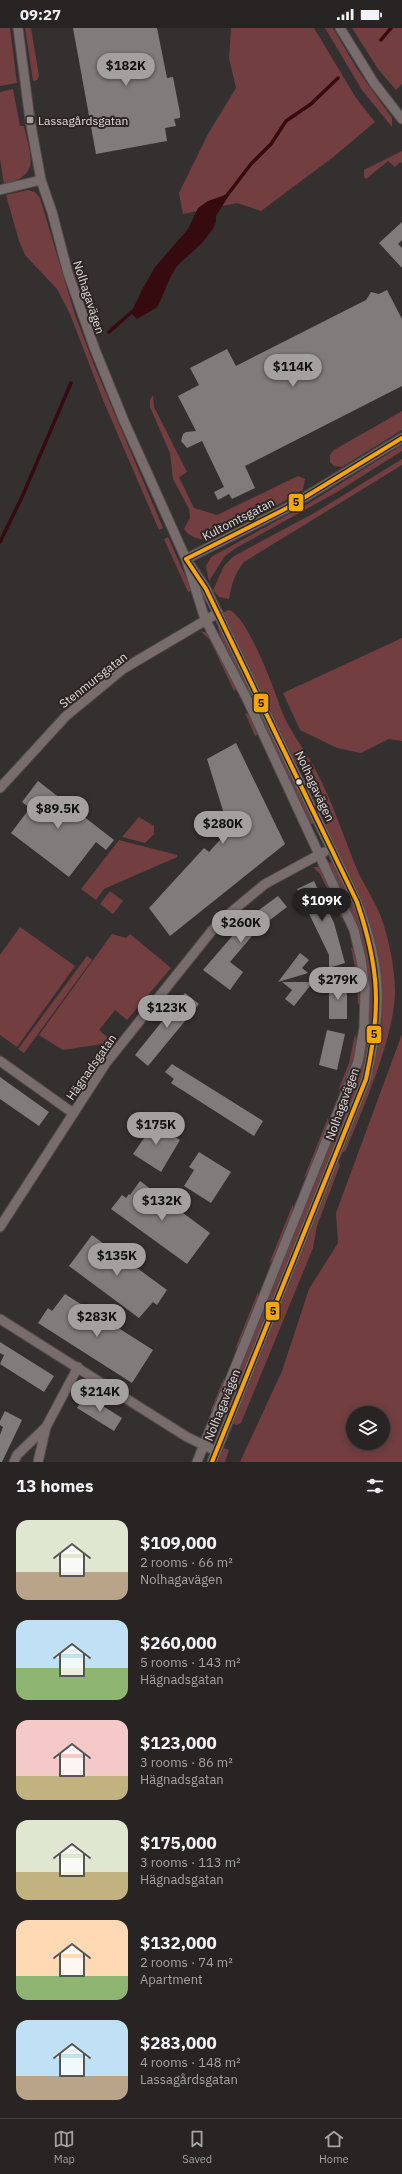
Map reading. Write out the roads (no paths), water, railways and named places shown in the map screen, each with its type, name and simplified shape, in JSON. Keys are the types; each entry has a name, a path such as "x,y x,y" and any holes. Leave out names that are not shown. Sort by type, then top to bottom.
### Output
{"street":[{"name":"Nolhagavägen","path":"18,28 30,120 41,180 52,212 68,273 94,347 124,421 186,559 205,619 246,699 354,930 361,959 365,989 364,1028 358,1062 197,1462"},
{"path":"340,28 366,70 402,119"},
{"path":"0,190 41,180"},
{"name":"Kultomtsgatan","path":"186,559 287,508 402,438"},
{"name":"Nolhagavägen","path":"186,559 206,589 218,612 357,902 366,925 374,958 378,991 375,1036 366,1079 212,1462"},
{"name":"Stenmursgatan","path":"0,788 66,716 123,669 218,612"},
{"name":"Hägnadsgatan","path":"0,1227 106,1063 218,923 265,884 331,848"},
{"path":"0,1061 73,1113"},
{"path":"0,1319 203,1446 216,1451"},
{"path":"38,1462 46,1427 78,1367"},
{"path":"14,1462 17,1455 46,1427"}],"waterway":[{"path":"381,40 391,28"},
{"path":"225,198 251,164 271,144 286,121 311,104 338,78"},
{"path":"109,332 134,310"},
{"path":"0,542 22,497 71,383"}],"place":[{"name":"Lassagårdsgatan","path":"30,120"}]}
